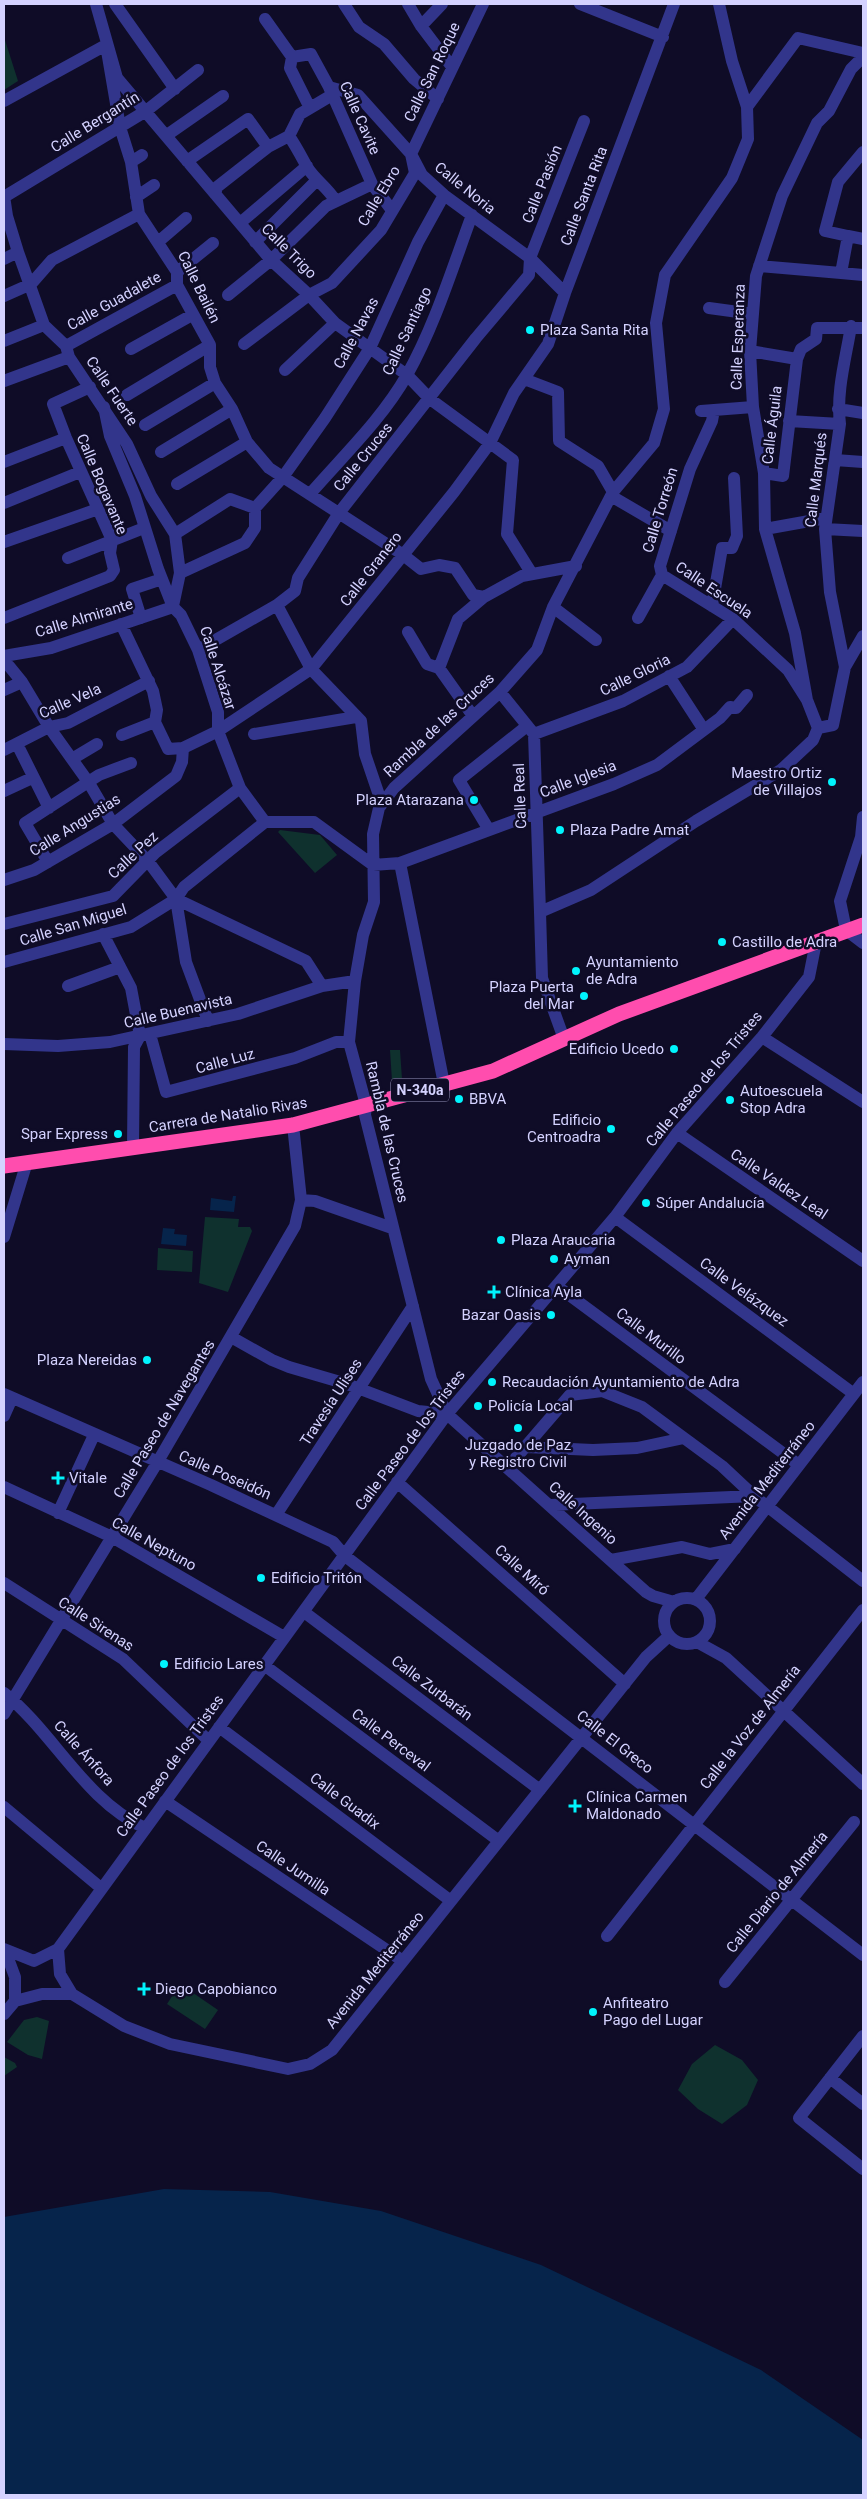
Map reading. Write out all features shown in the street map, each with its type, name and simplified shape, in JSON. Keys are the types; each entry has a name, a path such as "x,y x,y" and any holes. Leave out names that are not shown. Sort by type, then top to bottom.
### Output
{"highway":[{"name":"N-340a","path":"846,930 863,925"},
{"name":"Carrera de Natalio Rivas","path":"4,1166 293,1125 493,1071 619,1014 846,930"}],"street":[{"path":"4,101 106,45 96,4"},
{"path":"115,4 175,89"},
{"path":"346,4 359,27 384,44 414,79 438,99"},
{"path":"408,4 421,26 452,68"},
{"path":"421,26 442,4"},
{"name":"Calle San Roque","path":"411,154 483,4"},
{"path":"580,4 662,37"},
{"name":"Calle Santa Rita","path":"514,393 548,344 565,293 674,4"},
{"name":"Rambla de las Cruces","path":"447,1414 431,1380 392,1228 365,1115 366,1106 349,1042 355,981 364,935 374,902 373,834 379,808 394,788 500,692 537,650 553,607 612,494 654,444 664,409 656,323 665,275 732,178 748,139 747,107 732,61 719,4"},
{"path":"265,19 292,57 290,68 310,108"},
{"path":"747,107 798,38 863,53"},
{"name":"Calle Trigo","path":"106,45 117,78 271,260 310,295 335,323 407,375 430,399 514,460 507,534 532,574"},
{"name":"Calle Bailén","path":"106,45 120,127 132,162 139,214 158,242 177,278 192,314 210,345 210,367 215,383 232,409 248,442 269,468 402,554 421,570 439,565 455,568 473,595 484,597"},
{"name":"Calle Cavite","path":"292,57 311,54 372,184 391,209"},
{"name":"Calle Esperanza","path":"807,700 795,633 765,529 764,473 753,407 750,351 753,314 759,266 782,196 816,124 829,111 851,69 863,57"},
{"name":"Calle Bergantín","path":"4,196 146,111 198,70"},
{"path":"215,194 217,187 268,148 289,136 300,114 330,91"},
{"name":"Calle Noria","path":"330,91 358,95 411,154 422,175 444,195 530,258 565,293"},
{"path":"167,135 223,96"},
{"path":"187,161 248,119 268,148"},
{"name":"Calle Pasión","path":"530,258 584,121"},
{"path":"289,136 317,180 327,187 335,200"},
{"path":"863,152 838,182 826,231 863,239"},
{"path":"132,162 142,154"},
{"name":"Calle Ebro","path":"244,344 310,295 332,283 381,230 391,209 415,173 411,154"},
{"path":"240,222 307,166"},
{"path":"255,242 317,180"},
{"path":"228,295 271,260 326,206 335,200 372,184"},
{"path":"136,197 154,185"},
{"name":"Calle Navas","path":"255,508 283,477 325,418 370,348 418,242 444,195"},
{"name":"Calle Fuerte","path":"4,196 5,216 31,284 44,325 67,352 104,407 127,444 151,496 175,534 180,573 173,607"},
{"path":"4,296 31,284 52,260 139,214"},
{"name":"Calle Santiago","path":"310,494 381,413 407,375 434,317 472,216"},
{"path":"158,242 186,218"},
{"path":"841,273 848,236"},
{"name":"Calle Guadalete","path":"4,381 67,352 177,278 213,243"},
{"path":"4,259 18,252"},
{"name":"Calle Cruces","path":"198,650 277,605 295,591 298,578 339,513 476,338 529,275 530,258"},
{"path":"759,266 863,275"},
{"path":"709,308 753,314"},
{"path":"132,349 192,314"},
{"path":"285,370 335,323"},
{"path":"4,341 44,325"},
{"path":"750,351 797,359 801,349 816,339 817,328 857,327"},
{"name":"Calle Marqués","path":"845,667 830,592 826,524 840,424 838,409 857,327"},
{"path":"127,395 210,345"},
{"name":"Calle Águila","path":"764,473 783,476 797,359"},
{"path":"524,379 558,392 559,441 598,466 612,494 670,531"},
{"path":"145,425 215,383"},
{"name":"Calle Bogavante","path":"4,618 110,576 114,570 110,553 112,540 80,472 53,404 90,387"},
{"name":"Calle Granero","path":"218,731 311,669 454,492 490,444 514,393"},
{"name":"Calle Alcázar","path":"104,407 110,436 135,496 162,579 173,607 182,615 198,650 218,712 218,731 240,788 265,822"},
{"path":"701,411 753,407"},
{"path":"161,452 232,409"},
{"path":"838,409 863,413"},
{"name":"Calle Torreón","path":"638,618 662,575 660,566 670,531 690,469 712,421 714,410"},
{"path":"789,421 840,424"},
{"path":"4,462 66,438"},
{"path":"177,484 248,442"},
{"path":"835,460 863,462"},
{"path":"4,503 80,472"},
{"path":"712,606 722,548 732,548 737,536 734,478"},
{"path":"175,534 230,499 255,508 255,528 245,542 180,573"},
{"path":"4,542 98,509"},
{"path":"765,529 826,524 863,531"},
{"path":"68,558 144,528"},
{"path":"439,668 458,619 484,597 522,576 576,566"},
{"name":"Calle Escuela","path":"662,575 733,619 788,670 807,700 818,728"},
{"path":"141,618 132,588 162,579"},
{"path":"277,605 311,669 361,721 365,754 382,804"},
{"name":"Calle Almirante","path":"4,656 50,648 173,607"},
{"path":"553,607 596,640"},
{"name":"Calle Gloria","path":"489,830 459,780 531,730 623,701 687,667 733,619"},
{"path":"121,624 149,681 157,710 154,722 168,749 183,748 218,731"},
{"path":"408,632 427,664 439,668 473,716"},
{"path":"540,912 591,890 696,821 781,770 814,740 818,728 833,724 845,667 863,636"},
{"path":"4,664 9,666 22,682 49,727 89,783 113,824 148,861 176,899 186,962 208,1021"},
{"path":"669,676 704,730"},
{"name":"Calle Vela","path":"4,750 49,727 68,723 149,681"},
{"path":"4,690 22,682"},
{"path":"500,692 531,730"},
{"name":"Calle Iglesia","path":"373,866 400,863 614,784 657,765 720,718 730,707 736,708 747,695"},
{"path":"254,734 356,717"},
{"path":"122,735 154,722"},
{"name":"Calle Real","path":"531,730 542,978 564,1039"},
{"path":"17,744 32,778 49,808"},
{"path":"72,759 98,744"},
{"name":"Calle Angustias","path":"4,880 34,870 113,824 176,776 182,762 183,748"},
{"path":"48,862 25,823 99,775 130,764"},
{"path":"4,791 32,778"},
{"name":"Calle Pez","path":"4,924 113,896 155,854 240,788"},
{"path":"863,819 861,837 840,901 846,930 863,943"},
{"path":"265,822 314,822 373,866"},
{"name":"Calle San Miguel","path":"4,962 130,927 176,899 184,887 265,822"},
{"path":"400,863 444,1084"},
{"path":"176,899 306,961 322,986"},
{"path":"103,934 131,988 145,1035 134,1048 133,1147"},
{"name":"Calle Paseo de los Tristes","path":"4,1950 34,1961 58,1949 447,1414 615,1216 677,1133 762,1038 808,977 816,942"},
{"path":"68,986 120,967"},
{"name":"Calle Buenavista","path":"4,1044 58,1046 110,1042 238,1014 322,986 355,981"},
{"name":"Calle Luz","path":"145,1035 166,1092 286,1061 336,1042 349,1042"},
{"path":"762,1038 863,1102"},
{"name":"Calle Paseo de Navegantes","path":"4,1714 8,1696 62,1622 295,1226 302,1200 293,1125"},
{"name":"Calle Valdez Leal","path":"677,1133 863,1261"},
{"path":"4,1237 27,1162"},
{"path":"302,1200 315,1201 392,1228"},
{"name":"Calle Velázquez","path":"615,1216 854,1394"},
{"name":"Calle Murillo","path":"557,1286 799,1465"},
{"name":"Travesía Ulises","path":"276,1516 413,1306"},
{"path":"231,1337 288,1367 358,1389 418,1411 447,1414"},
{"name":"Avenida Mediterráneo","path":"696,1599 863,1382"},
{"path":"508,1467 570,1395 602,1392 642,1407 722,1466 754,1496 863,1581"},
{"path":"4,1416 8,1396"},
{"name":"Calle Poseidón","path":"8,1396 333,1542 345,1556"},
{"name":"Calle Ingenio","path":"447,1414 653,1596 665,1614"},
{"path":"58,1512 94,1435"},
{"path":"526,1447 593,1450 637,1448 684,1438"},
{"name":"Calle Miró","path":"397,1482 625,1684"},
{"name":"Calle Neptuno","path":"4,1487 112,1537 284,1637"},
{"path":"550,1506 754,1496"},
{"path":"611,1560 682,1546 710,1554 735,1549"},
{"name":"Calle El Greco","path":"345,1556 863,1955"},
{"name":"Calle Sirenas","path":"4,1583 62,1622 123,1659 209,1741"},
{"name":"Calle Ingenio","path":"653,1596 674,1602"},
{"path":"681,1598 696,1599 708,1609 711,1624 708,1632 697,1642 682,1644 669,1636 664,1622 665,1614 674,1602 681,1598"},
{"name":"Calle la Voz de Almería","path":"607,1936 863,1610"},
{"name":"Calle Zurbarán","path":"304,1612 540,1790"},
{"path":"708,1632 726,1658 863,1784"},
{"name":"Avenida Mediterráneo","path":"72,1994 124,2026 170,2044 288,2069 310,2064 332,2050 646,1657 669,1636"},
{"path":"697,1642 726,1658"},
{"name":"Calle Perceval","path":"264,1665 499,1841"},
{"name":"Calle Ánfora","path":"8,1696 25,1710 100,1796 130,1821 145,1828"},
{"name":"Calle Guadix","path":"219,1727 451,1901"},
{"name":"Calle Jumilla","path":"165,1802 403,1962"},
{"path":"4,1807 101,1888"},
{"name":"Calle Diario de Almería","path":"725,1982 854,1822"},
{"path":"58,1949 60,1974 72,1994"},
{"path":"4,1950 15,1977 15,2001"},
{"path":"4,2014 15,2001 42,1994 72,1994"},
{"path":"863,2036 799,2118 863,2169"},
{"path":"830,2078 863,2104"}],"green space":[{"path":"4,37 18,81 4,90"},
{"path":"280,830 320,835 337,855 315,873 278,832"},
{"path":"390,1050 400,1050 402,1079 392,1081"},
{"path":"205,1217 239,1219 238,1227 250,1227 252,1231 228,1292 199,1283"},
{"path":"158,1248 193,1251 192,1272 157,1270"},
{"path":"180,1984 218,2010 205,2029 167,2004"},
{"path":"37,2017 49,2021 42,2059 28,2055 7,2042 24,2020"},
{"path":"715,2045 742,2060 758,2080 747,2105 722,2124 698,2109 678,2090 692,2064"},
{"path":"4,2057 15,2063 17,2067 4,2076"}],"water":[{"path":"233,1196 236,1196 234,1212 210,1210 211,1198 232,1201"},
{"path":"163,1228 175,1229 174,1234 187,1235 186,1246 161,1244"},
{"path":"164,2189 270,2192 381,2211 541,2265 761,2370 863,2440 863,2495 4,2495 4,2217"}],"place":[{"name":"Plaza Santa Rita","path":"530,330"},
{"name":"Maestro Ortiz de Villajos","path":"832,782"},
{"name":"Plaza Atarazana","path":"474,800"},
{"name":"Plaza Padre Amat","path":"560,830"},
{"name":"Castillo de Adra","path":"722,942"},
{"name":"Ayuntamiento de Adra","path":"576,971"},
{"name":"Plaza Puerta del Mar","path":"584,996"},
{"name":"Edificio Ucedo","path":"674,1049"},
{"name":"BBVA","path":"459,1099"},
{"name":"Autoescuela Stop Adra","path":"730,1100"},
{"name":"Edificio Centroadra","path":"611,1129"},
{"name":"Spar Express","path":"118,1134"},
{"name":"Súper Andalucía","path":"646,1203"},
{"name":"Plaza Araucaria","path":"501,1240"},
{"name":"Ayman","path":"554,1259"},
{"name":"Clínica Ayla","path":"494,1292"},
{"name":"Bazar Oasis","path":"551,1315"},
{"name":"Plaza Nereidas","path":"147,1360"},
{"name":"Recaudación Ayuntamiento de Adra","path":"492,1382"},
{"name":"Policía Local","path":"478,1406"},
{"name":"Juzgado de Paz y Registro Civil","path":"518,1428"},
{"name":"Vitale","path":"58,1478"},
{"name":"Edificio Tritón","path":"261,1578"},
{"name":"Edificio Lares","path":"164,1664"},
{"name":"Clínica Carmen Maldonado","path":"575,1806"},
{"name":"Diego Capobianco","path":"144,1989"},
{"name":"Anfiteatro Pago del Lugar","path":"593,2012"}]}
